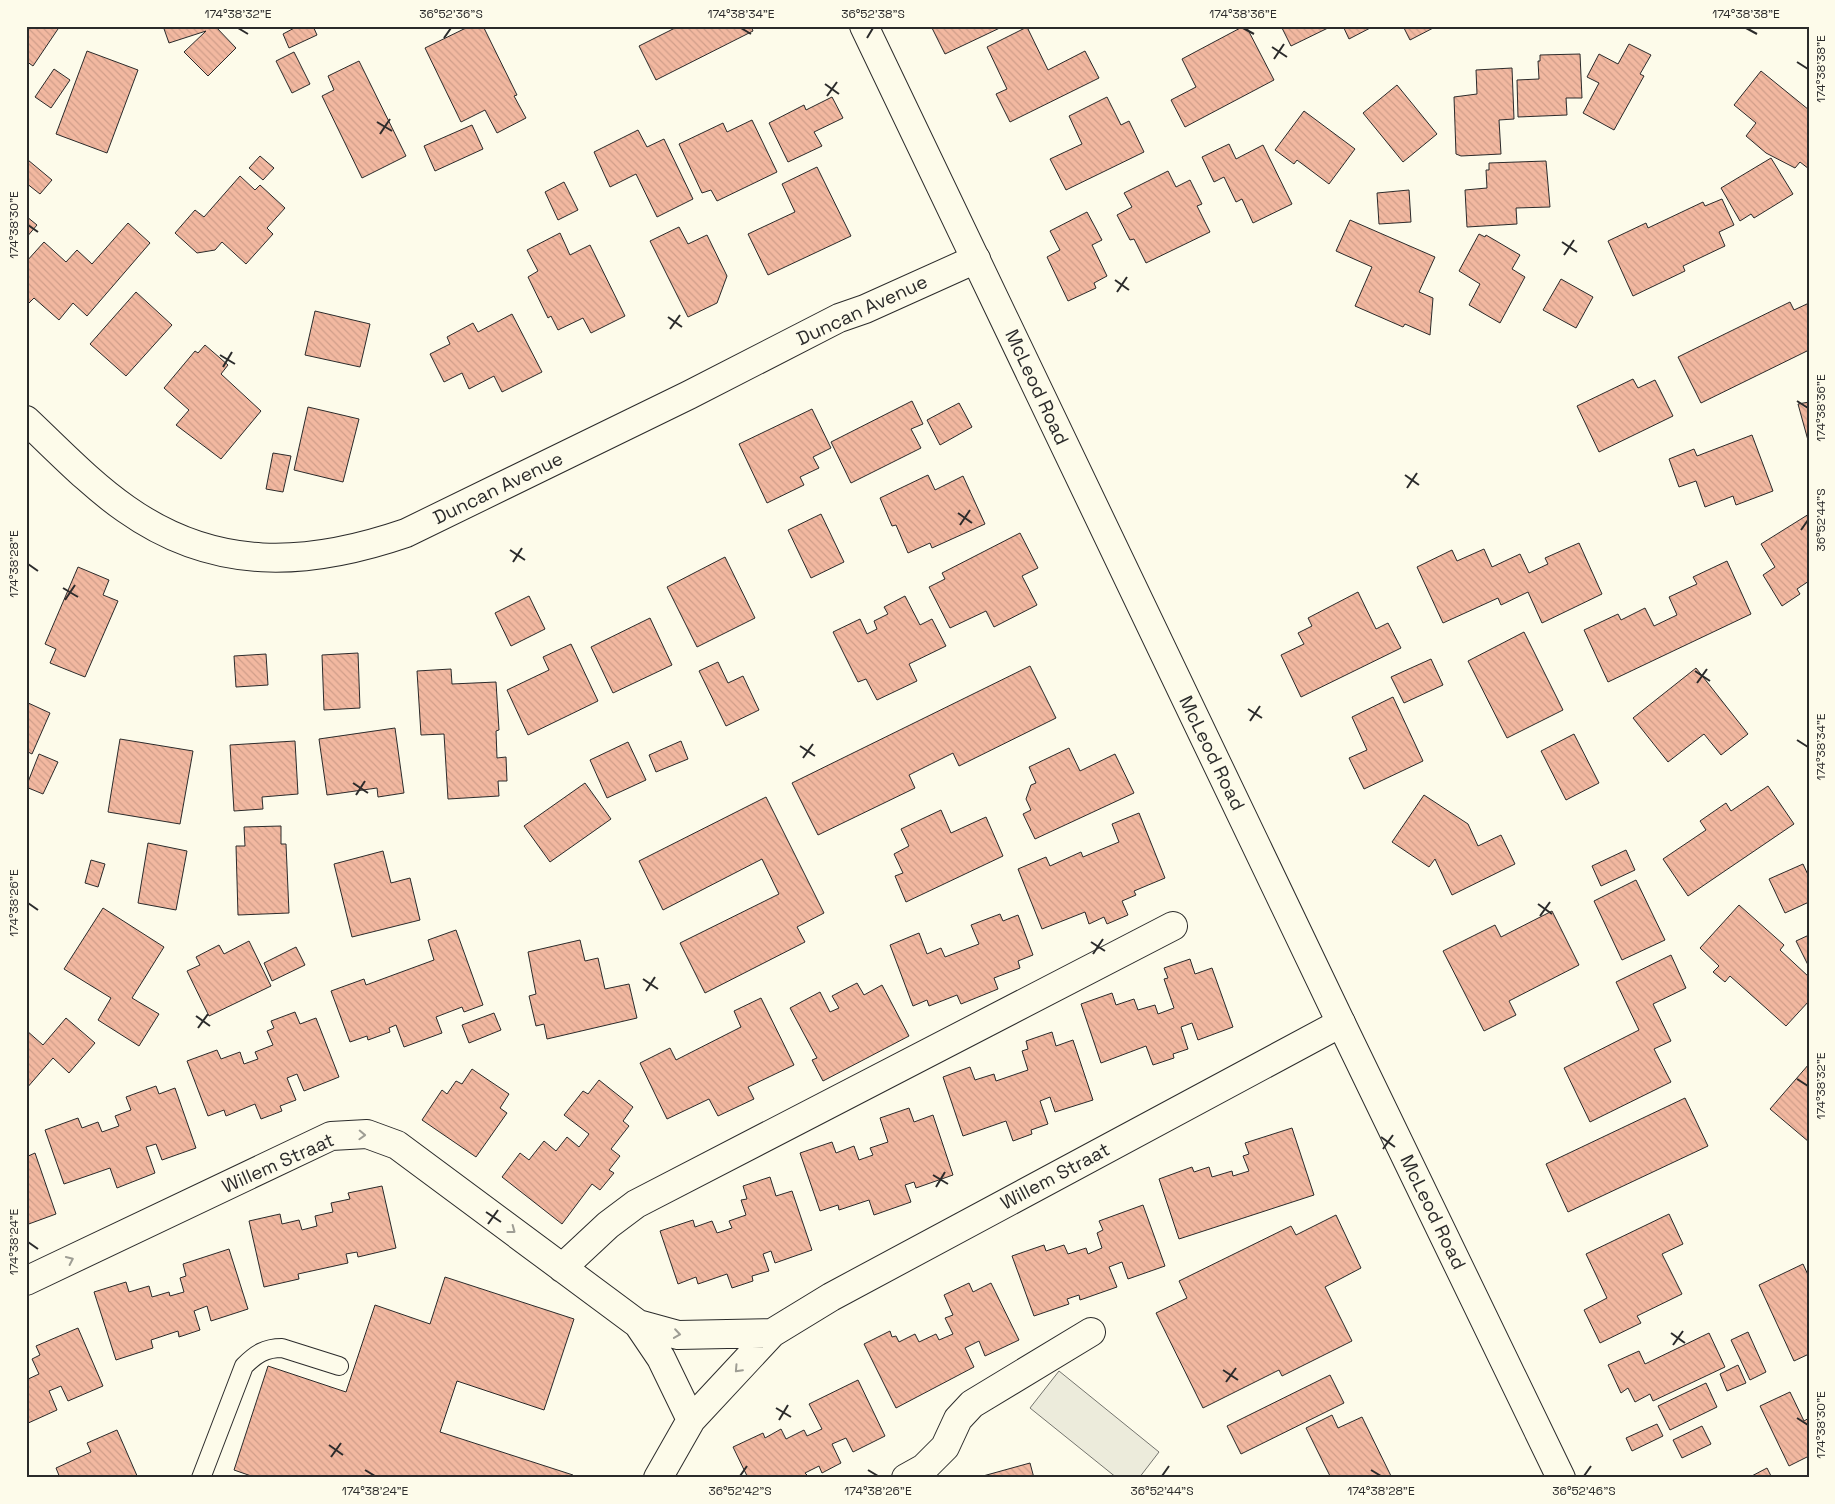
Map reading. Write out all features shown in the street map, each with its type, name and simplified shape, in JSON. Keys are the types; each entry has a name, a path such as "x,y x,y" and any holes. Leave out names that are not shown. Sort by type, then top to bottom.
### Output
{"street":[{"name":"McLeod Road","path":"864,26 1341,1023 1562,1478"},
{"name":"Duncan Avenue","path":"26,420 126,509 175,537 232,555 276,558 322,556 365,547 406,533 689,395 838,318 858,312 976,259"},
{"path":"562,1268 608,1225 636,1204 1173,926"},
{"name":"Willem Straat","path":"658,1478 691,1420 772,1333 831,1297 1341,1023"},
{"name":"Willem Straat","path":"26,1281 331,1136 367,1134 397,1145 638,1324 661,1358 691,1420"},
{"name":"Willem Straat","path":"638,1324 678,1335 772,1333"},
{"path":"906,1478 924,1468 945,1447 958,1420 972,1404 1091,1332"}],"lane":[{"path":"201,1478 244,1366 257,1353 273,1348 282,1348 338,1366"}],"shaded area":[{"path":"1059,1371 1159,1452 1139,1478 1117,1478 1030,1408"}],"building":[{"path":"26,26 60,26 33,66 26,61"},
{"path":"163,26 215,26 236,48 208,76 184,52 206,31 169,43"},
{"path":"298,26 313,26 317,35 289,48 283,34"},
{"path":"470,26 483,26 517,95 514,96 526,118 497,133 485,110 461,122 425,48"},
{"path":"679,26 751,26 753,31 656,80 639,46"},
{"path":"931,26 1004,26 945,54"},
{"path":"1246,26 1274,80 1185,127 1171,100 1196,87 1182,59"},
{"path":"1281,26 1330,26 1330,27 1291,46"},
{"path":"1343,26 1374,26 1349,39"},
{"path":"1403,26 1437,26 1410,40"},
{"path":"1027,27 1048,70 1085,51 1099,78 1010,122 996,94 1007,89 987,47"},
{"path":"1629,44 1651,55 1640,74 1644,76 1614,130 1583,113 1599,83 1587,77 1599,54 1618,64"},
{"path":"87,51 138,70 107,153 56,134"},
{"path":"294,52 310,84 292,93 276,61"},
{"path":"1580,54 1582,98 1566,98 1567,115 1518,117 1517,80 1539,79 1538,61 1540,61 1540,55"},
{"path":"359,61 406,156 362,178 322,96 334,90 328,76"},
{"path":"1512,68 1514,119 1499,120 1501,154 1461,156 1456,154 1454,97 1477,94 1476,70"},
{"path":"54,69 70,80 51,108 35,97"},
{"path":"1761,71 1809,110 1809,169 1800,162 1795,168 1766,153 1746,136 1756,123 1734,105"},
{"path":"1397,85 1437,134 1403,162 1363,113"},
{"path":"832,97 843,118 814,132 822,146 788,162 769,123 804,105 806,110"},
{"path":"1107,97 1121,125 1129,121 1144,152 1066,190 1050,159 1082,144 1069,116"},
{"path":"1304,111 1355,149 1329,184 1297,160 1294,164 1275,150"},
{"path":"752,120 777,172 717,201 711,190 702,193 679,144 723,123 727,132"},
{"path":"472,125 483,149 435,171 424,146"},
{"path":"638,130 647,147 664,139 693,199 657,217 636,174 610,187 594,152"},
{"path":"1229,144 1236,159 1263,145 1292,204 1253,223 1242,199 1236,202 1224,177 1214,182 1202,157"},
{"path":"260,156 274,168 263,180 249,168"},
{"path":"1771,158 1793,194 1754,218 1751,214 1740,221 1721,188"},
{"path":"28,160 52,180 40,194 26,183"},
{"path":"1546,161 1550,207 1516,208 1517,224 1467,227 1465,190 1487,188 1486,170 1489,170 1489,163"},
{"path":"817,167 851,236 768,275 748,234 795,212 782,184"},
{"path":"1168,171 1176,187 1190,180 1202,204 1197,206 1210,232 1146,263 1134,239 1130,240 1117,215 1132,207 1124,193"},
{"path":"240,176 255,190 260,185 285,208 267,228 273,234 246,264 222,242 215,250 197,253 175,233 195,210 204,217"},
{"path":"564,182 578,210 558,220 545,192"},
{"path":"1409,190 1411,222 1379,224 1377,193"},
{"path":"1722,199 1734,225 1719,232 1725,246 1683,266 1685,271 1633,296 1608,241 1646,223 1648,228 1703,202 1705,206"},
{"path":"1087,212 1102,240 1092,245 1107,276 1094,283 1096,288 1068,301 1047,257 1060,250 1050,231"},
{"path":"26,216 37,225 26,238"},
{"path":"1350,220 1435,257 1419,292 1433,298 1430,335 1405,324 1403,327 1355,306 1372,267 1336,251"},
{"path":"128,223 150,243 87,316 73,303 59,320 34,298 26,306 26,262 44,242 66,262 77,250 92,264"},
{"path":"679,227 688,244 707,235 727,276 717,303 688,317 650,241"},
{"path":"560,233 570,255 590,245 625,316 591,333 583,318 558,330 551,316 548,318 528,277 538,271 527,250"},
{"path":"1479,234 1485,237 1486,235 1520,255 1512,269 1525,277 1500,323 1469,305 1480,284 1459,271"},
{"path":"1561,279 1593,297 1576,328 1543,310"},
{"path":"136,292 172,325 126,376 90,344"},
{"path":"1790,302 1794,310 1809,303 1809,350 1701,403 1678,357"},
{"path":"315,311 370,324 360,367 305,355"},
{"path":"512,314 542,372 502,392 494,376 469,389 462,373 444,382 430,354 450,344 447,337 473,323 478,332"},
{"path":"205,345 228,365 221,374 261,411 221,459 176,425 189,410 164,388 195,351 198,353"},
{"path":"1633,379 1638,388 1655,380 1673,416 1599,452 1577,406"},
{"path":"912,401 923,424 911,429 921,448 851,483 831,442"},
{"path":"1809,402 1809,444 1798,404"},
{"path":"959,403 972,427 940,445 927,420"},
{"path":"308,407 359,419 343,482 294,470"},
{"path":"812,409 831,448 813,457 819,468 800,477 804,485 767,503 739,444"},
{"path":"1752,435 1773,491 1736,505 1733,496 1705,507 1696,481 1679,487 1669,459 1694,449 1697,456"},
{"path":"273,453 291,456 283,492 266,489"},
{"path":"928,475 935,490 963,476 985,524 932,548 930,543 908,553 896,525 892,526 880,498"},
{"path":"821,514 844,562 811,578 788,530"},
{"path":"1809,514 1809,581 1797,589 1800,594 1782,606 1763,575 1775,567 1761,544"},
{"path":"1020,533 1038,568 1022,576 1037,605 994,627 986,611 950,628 929,587 945,579 942,573"},
{"path":"1579,543 1602,594 1542,623 1528,592 1501,605 1498,598 1443,623 1417,567 1452,550 1457,561 1484,549 1492,567 1520,554 1529,573 1548,564 1545,558"},
{"path":"725,557 755,618 697,647 667,587"},
{"path":"1727,561 1751,614 1608,682 1584,630 1618,614 1621,620 1645,608 1654,626 1677,615 1669,597 1697,584 1693,577"},
{"path":"78,567 109,580 103,595 118,601 85,677 50,663 56,649 45,644"},
{"path":"1358,592 1376,629 1388,623 1401,648 1301,697 1281,655 1304,644 1298,633 1312,626 1308,618"},
{"path":"529,596 545,629 511,646 495,613"},
{"path":"905,596 920,625 932,619 946,646 909,664 917,681 877,700 866,679 858,682 833,632 860,619 867,634 877,629 874,621 888,614 884,607"},
{"path":"650,618 672,665 613,693 591,647"},
{"path":"1524,632 1563,710 1507,738 1468,661"},
{"path":"571,644 598,701 528,735 507,690 549,670 543,657"},
{"path":"358,653 360,708 324,710 322,655"},
{"path":"266,654 268,685 236,687 234,656"},
{"path":"1431,659 1443,685 1404,703 1391,677"},
{"path":"718,662 728,683 743,676 759,710 726,726 699,671"},
{"path":"1030,666 1056,718 959,766 953,753 909,775 915,788 818,835 792,783"},
{"path":"1696,668 1748,734 1721,755 1704,734 1668,762 1633,718"},
{"path":"451,669 452,684 496,682 499,730 496,731 497,758 506,757 507,781 498,781 499,796 448,799 444,734 421,735 417,671"},
{"path":"1393,697 1423,761 1364,789 1349,758 1367,750 1352,717"},
{"path":"26,702 50,713 32,754 26,751"},
{"path":"395,728 404,793 378,797 377,788 327,795 319,739"},
{"path":"1574,734 1599,783 1566,800 1541,751"},
{"path":"120,739 193,751 180,824 108,812"},
{"path":"295,741 298,794 262,797 263,809 234,811 230,745"},
{"path":"681,741 688,759 656,772 649,755"},
{"path":"628,742 646,780 607,798 590,760"},
{"path":"1069,748 1080,771 1115,754 1134,793 1035,839 1023,814 1031,810 1026,799 1031,785 1036,783 1029,767"},
{"path":"39,754 58,762 43,794 26,787"},
{"path":"585,783 611,819 550,862 524,826"},
{"path":"1768,786 1794,824 1688,896 1663,859 1706,830 1700,821 1726,803 1731,811"},
{"path":"1424,795 1468,824 1478,846 1501,835 1515,864 1452,895 1435,859 1429,867 1392,842"},
{"path":"766,797 824,913 797,927 805,942 705,993 680,943 779,894 762,859 663,910 639,861"},
{"path":"941,810 951,833 986,817 1003,856 906,902 895,876 903,873 894,854 909,846 901,829"},
{"path":"1139,813 1165,878 1134,891 1136,895 1122,901 1128,915 1107,924 1104,917 1089,924 1085,912 1042,929 1018,869 1046,857 1050,866 1081,852 1083,857 1119,842 1112,824"},
{"path":"281,826 281,844 286,844 289,913 238,915 236,846 245,846 244,827"},
{"path":"148,843 187,851 176,910 138,903"},
{"path":"1626,850 1635,870 1601,886 1592,866"},
{"path":"383,851 391,883 410,878 420,920 352,937 334,864"},
{"path":"91,860 105,864 98,887 85,883"},
{"path":"1803,864 1809,877 1809,902 1785,913 1769,879"},
{"path":"1636,880 1665,940 1622,960 1594,901"},
{"path":"1739,905 1784,945 1780,950 1809,977 1809,1001 1786,1026 1730,976 1725,982 1713,972 1719,966 1700,948"},
{"path":"103,908 164,947 132,998 159,1014 139,1046 98,1020 111,998 64,969"},
{"path":"1552,911 1579,965 1509,1001 1516,1015 1484,1031 1443,951 1495,925 1501,937"},
{"path":"1000,914 1003,921 1018,915 1033,955 1018,961 1020,968 994,978 998,989 961,1004 957,995 929,1006 927,1000 913,1006 890,945 919,933 927,954 941,948 945,957 979,944 971,925"},
{"path":"456,930 483,1005 464,1012 462,1007 436,1017 442,1033 404,1047 396,1025 389,1028 390,1032 368,1040 367,1036 350,1042 331,991 364,979 366,985 434,960 428,940"},
{"path":"1809,935 1809,967 1796,941"},
{"path":"580,940 585,961 598,958 605,989 629,984 637,1018 547,1039 544,1024 536,1026 529,996 536,994 528,952"},
{"path":"249,941 271,986 209,1016 187,971 200,965 196,957 219,945 224,954"},
{"path":"296,947 305,965 272,981 264,963"},
{"path":"1671,955 1686,988 1653,1004 1671,1041 1654,1049 1671,1082 1590,1122 1564,1068 1639,1030 1616,982"},
{"path":"1190,959 1195,974 1212,968 1233,1027 1198,1040 1192,1023 1181,1027 1188,1049 1173,1054 1174,1058 1153,1065 1146,1046 1101,1063 1081,1004 1112,993 1116,1005 1134,999 1138,1010 1155,1005 1158,1014 1174,1008 1164,979 1168,978 1164,968"},
{"path":"857,983 864,995 882,985 909,1036 823,1081 812,1060 817,1058 790,1008 820,992 830,1012 839,1008 832,996"},
{"path":"761,998 794,1065 748,1087 754,1099 718,1116 709,1099 667,1119 640,1063 670,1048 676,1060 741,1027 734,1011"},
{"path":"295,1012 300,1024 316,1018 339,1077 304,1091 297,1074 287,1078 296,1100 280,1106 282,1111 261,1119 255,1104 226,1116 224,1110 208,1116 187,1061 217,1050 221,1059 240,1052 244,1064 258,1059 255,1052 273,1045 267,1031 274,1028 271,1021"},
{"path":"494,1013 501,1030 469,1043 462,1025"},
{"path":"66,1018 95,1043 69,1073 53,1058 26,1089 26,1030 43,1045"},
{"path":"1052,1032 1056,1046 1073,1040 1093,1100 1055,1112 1050,1097 1040,1101 1048,1124 1031,1130 1032,1134 1013,1141 1006,1121 963,1136 943,1077 970,1067 975,1080 994,1074 996,1081 1028,1070 1022,1051 1028,1049 1026,1041"},
{"path":"1809,1064 1809,1142 1770,1109"},
{"path":"472,1069 509,1094 500,1108 507,1113 476,1157 422,1120 442,1090 447,1094 456,1081 462,1084"},
{"path":"599,1080 633,1107 623,1121 629,1126 611,1149 620,1156 609,1170 614,1173 600,1190 592,1184 562,1224 502,1177 520,1153 529,1160 544,1141 556,1151 567,1137 579,1147 589,1134 564,1115 583,1091 588,1094"},
{"path":"156,1086 159,1094 175,1088 196,1148 162,1160 156,1144 146,1147 155,1173 117,1188 110,1168 64,1184 45,1130 78,1118 82,1128 98,1122 102,1132 119,1126 115,1116 131,1110 126,1097"},
{"path":"1685,1098 1708,1146 1568,1212 1546,1164"},
{"path":"909,1108 914,1122 933,1115 953,1175 916,1188 914,1182 905,1185 911,1202 874,1215 869,1200 839,1210 838,1205 820,1211 800,1153 832,1142 836,1153 854,1146 859,1160 873,1155 870,1148 888,1142 880,1118"},
{"path":"1292,1128 1314,1195 1179,1239 1159,1179 1192,1167 1194,1172 1209,1167 1212,1177 1232,1171 1233,1176 1249,1171 1243,1156 1249,1154 1245,1143"},
{"path":"35,1153 56,1214 26,1225 26,1157"},
{"path":"770,1177 776,1196 792,1191 812,1250 775,1263 771,1251 763,1254 769,1271 752,1276 753,1281 732,1288 727,1274 698,1284 696,1277 678,1284 660,1231 693,1220 695,1227 712,1221 717,1233 732,1228 729,1221 746,1215 741,1200 747,1199 743,1186"},
{"path":"382,1186 396,1248 358,1257 357,1252 346,1254 348,1263 298,1274 299,1279 264,1287 249,1221 280,1214 282,1224 299,1220 302,1230 317,1226 315,1216 333,1212 331,1203 350,1199 348,1193"},
{"path":"1143,1205 1165,1266 1128,1279 1122,1262 1109,1267 1117,1287 1080,1300 1079,1295 1067,1299 1069,1304 1034,1316 1012,1256 1044,1245 1046,1251 1064,1245 1068,1254 1086,1248 1088,1254 1102,1248 1097,1233 1103,1230 1099,1221"},
{"path":"1669,1214 1683,1244 1662,1254 1682,1294 1637,1316 1641,1323 1600,1343 1584,1310 1607,1298 1586,1254"},
{"path":"1336,1215 1361,1268 1325,1287 1352,1341 1282,1376 1279,1370 1203,1408 1156,1313 1187,1298 1179,1281 1291,1226 1296,1235"},
{"path":"229,1249 248,1309 211,1321 207,1306 194,1311 200,1330 179,1337 178,1331 151,1340 153,1348 116,1360 94,1292 126,1282 129,1292 149,1286 152,1297 169,1292 170,1296 184,1292 180,1278 186,1276 183,1264"},
{"path":"1803,1264 1809,1277 1809,1354 1794,1361 1759,1285"},
{"path":"445,1277 574,1319 544,1410 457,1381 440,1432 573,1475 572,1478 257,1478 234,1470 268,1366 346,1392 375,1305 430,1324"},
{"path":"969,1283 973,1292 991,1283 1019,1340 985,1356 979,1341 965,1348 974,1367 896,1408 864,1344 890,1331 892,1337 896,1336 899,1342 915,1334 919,1342 936,1334 939,1340 953,1334 945,1318 953,1315 944,1295"},
{"path":"78,1328 103,1386 68,1401 61,1386 49,1391 57,1410 26,1424 26,1380 39,1374 32,1359 40,1355 36,1346"},
{"path":"1748,1332 1766,1372 1750,1380 1731,1340"},
{"path":"1709,1333 1725,1367 1653,1401 1650,1394 1635,1402 1628,1388 1621,1393 1608,1365 1639,1351 1645,1364"},
{"path":"1738,1365 1746,1383 1727,1391 1720,1374"},
{"path":"1330,1375 1344,1403 1241,1454 1227,1426"},
{"path":"858,1380 885,1436 853,1452 846,1438 832,1444 841,1463 822,1473 819,1466 805,1473 807,1475 802,1478 748,1478 733,1447 763,1433 765,1438 781,1429 786,1439 804,1430 807,1436 822,1429 809,1404"},
{"path":"1706,1383 1717,1407 1670,1430 1658,1406"},
{"path":"1790,1392 1804,1421 1809,1418 1809,1456 1789,1466 1760,1406"},
{"path":"1332,1415 1338,1428 1362,1417 1392,1478 1331,1478 1306,1428"},
{"path":"1657,1424 1663,1436 1632,1451 1626,1438"},
{"path":"1702,1426 1711,1444 1682,1458 1673,1440"},
{"path":"117,1430 138,1478 60,1478 56,1468 91,1452 87,1443"},
{"path":"1030,1463 1034,1478 984,1478 983,1476"},
{"path":"1767,1468 1772,1478 1748,1478"}]}
